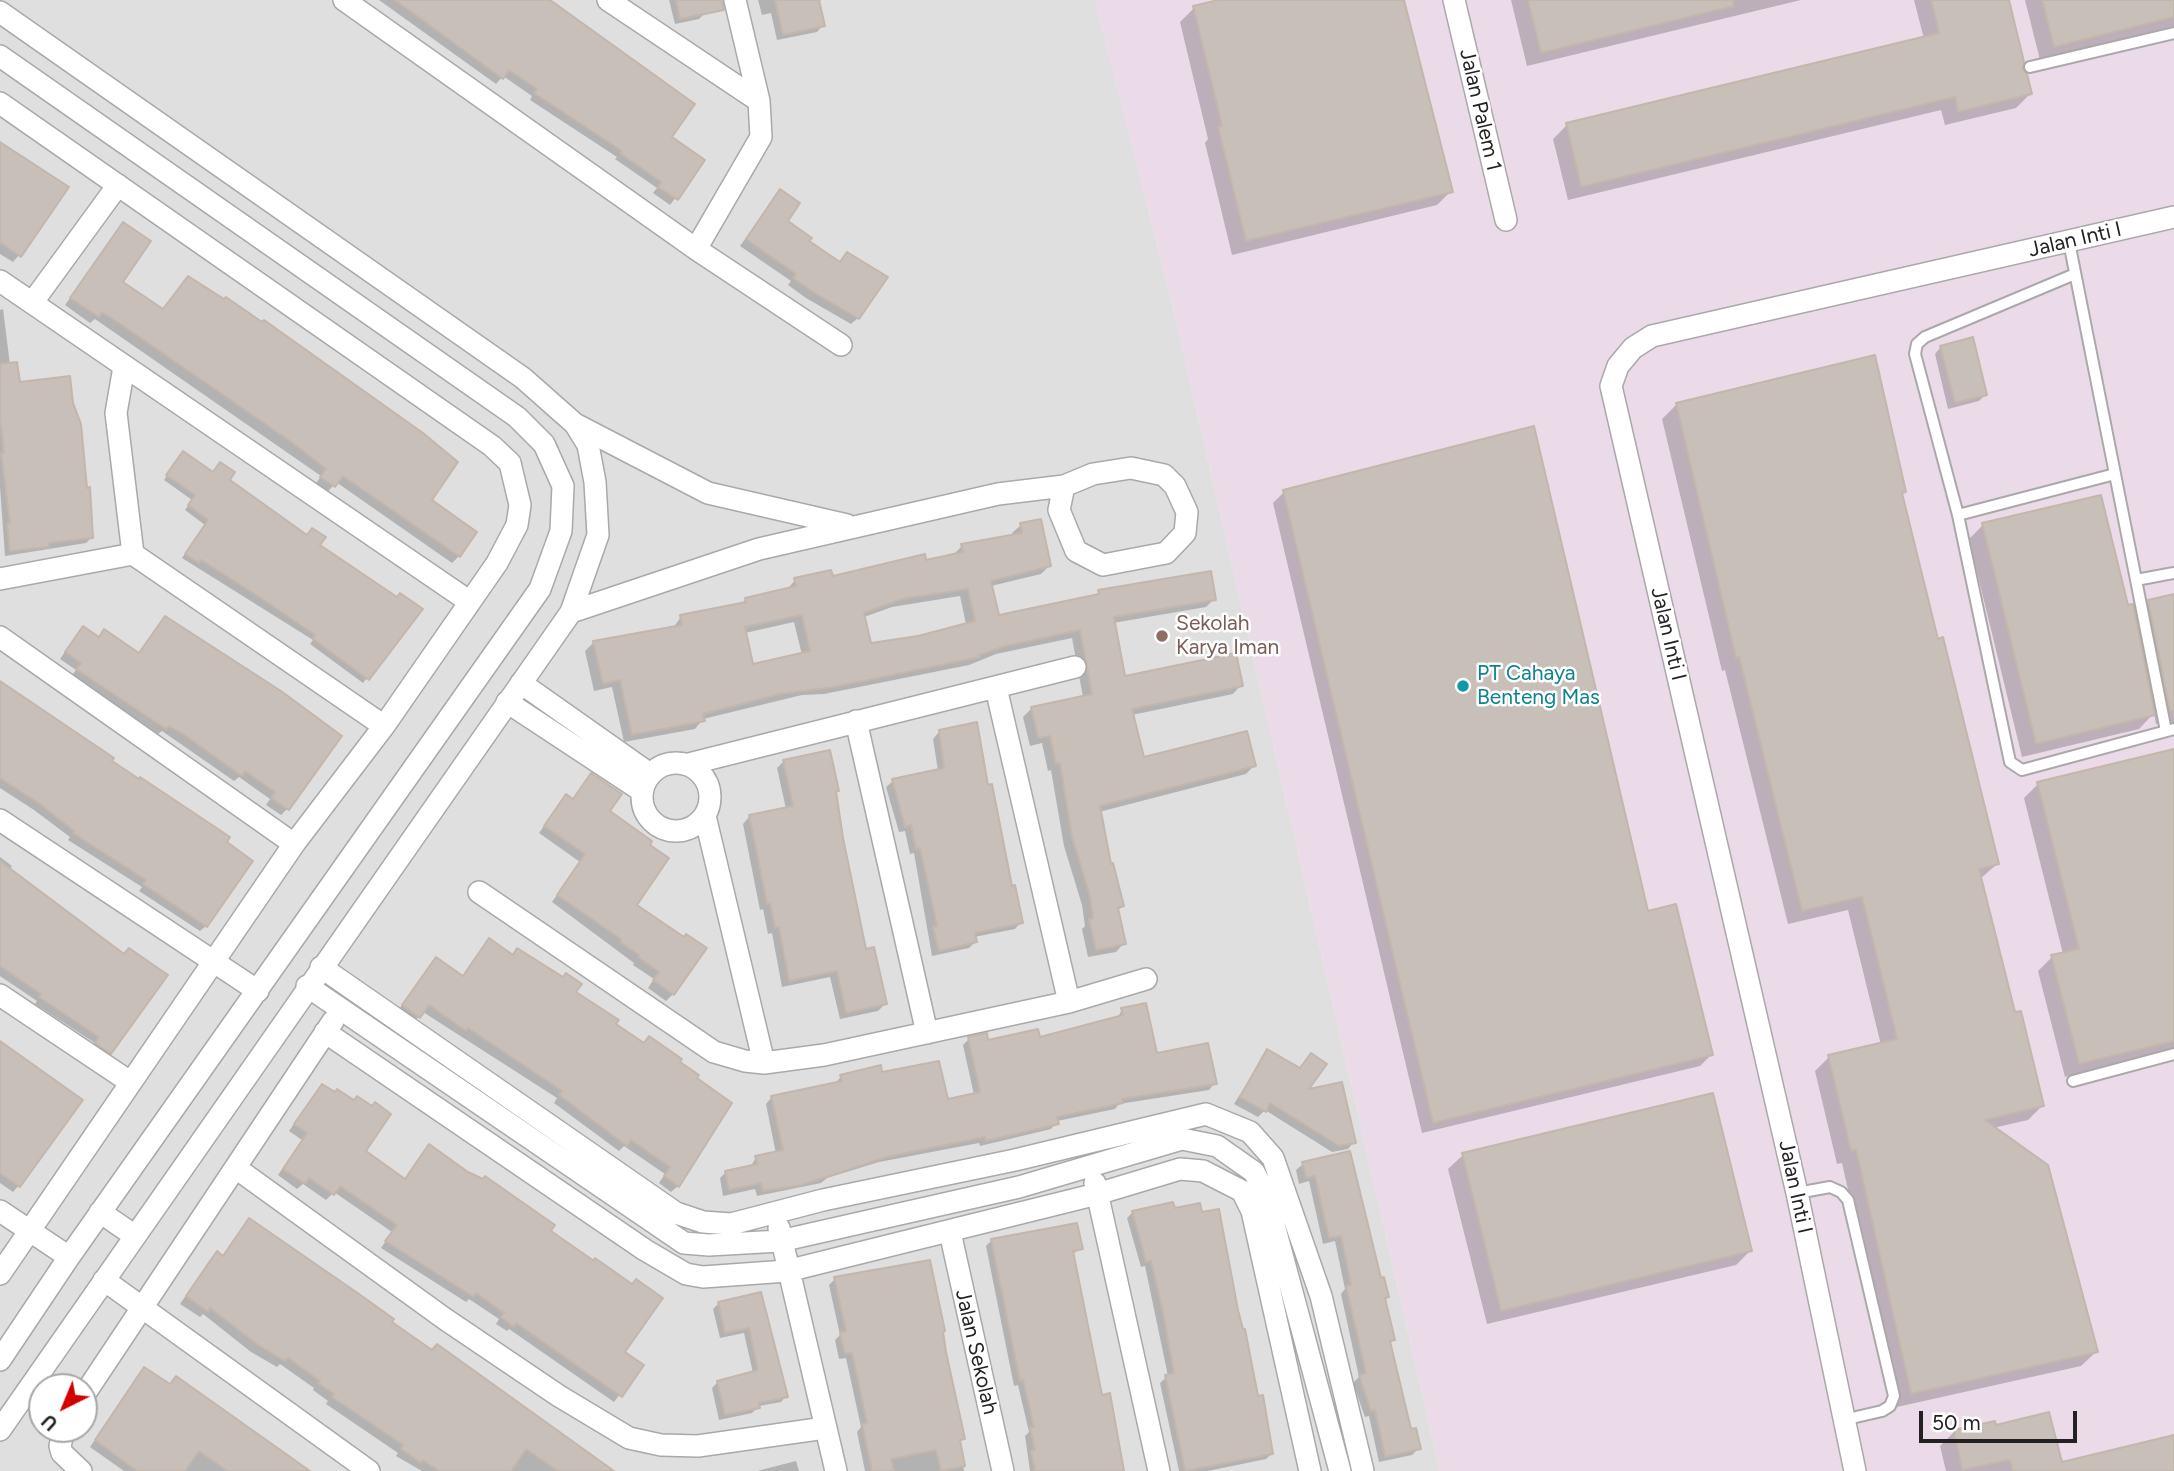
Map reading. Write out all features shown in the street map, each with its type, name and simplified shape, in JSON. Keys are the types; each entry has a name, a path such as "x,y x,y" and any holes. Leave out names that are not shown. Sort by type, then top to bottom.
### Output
{"street":[{"path":"344,0 696,249 841,345"},
{"path":"608,0 759,101"},
{"path":"696,249 761,137 759,101 735,0"},
{"name":"Jalan Palem 1","path":"1454,0 1507,220"},
{"path":"0,12 523,378 575,424 708,493 852,526"},
{"path":"10,72 42,41"},
{"path":"0,56 10,72 107,129 517,417 544,444 563,486 561,531 540,589 100,1212 0,1360"},
{"path":"107,129 127,102"},
{"path":"0,103 492,446 510,463 520,505 512,535 470,603 384,726 294,844 0,1274"},
{"path":"32,303 118,185"},
{"path":"234,218 253,189"},
{"name":"Jalan Inti I","path":"1855,1471 1797,1193 1611,386 1618,366 1633,348 1652,336 2174,217"},
{"path":"0,281 470,603"},
{"path":"124,367 116,414 133,554"},
{"path":"492,446 517,417"},
{"path":"0,1430 320,967 571,612 598,536 593,460 575,424"},
{"path":"571,612 747,553 852,526 998,494 1064,486 1093,474 1131,468 1164,475 1183,498 1187,512 1185,533 1166,553 1103,565 1076,551 1059,510 1064,486"},
{"path":"0,579 133,554 384,726"},
{"path":"0,636 294,844"},
{"path":"689,764 702,773 709,787 710,802 705,816 694,827 679,831 664,828 651,820 643,806 646,782 668,763 689,764 1075,667"},
{"path":"521,683 646,782"},
{"path":"996,688 1069,1002"},
{"path":"507,702 646,782"},
{"path":"856,721 927,1033"},
{"path":"705,816 764,1063"},
{"path":"0,820 258,991"},
{"path":"372,828 403,850"},
{"path":"479,892 714,1052 764,1063 824,1055 1069,1002 1146,979"},
{"path":"320,967 348,999 483,1106 684,1243 709,1245 780,1241 1019,1187 1092,1168 1182,1139 1217,1146 1254,1172 1266,1195 1340,1471"},
{"path":"307,986 348,999 498,1089 682,1215 703,1222 731,1224 1206,1114 1250,1132 1273,1157 1321,1296 1363,1471"},
{"path":"0,995 130,1082"},
{"path":"98,1375 348,999"},
{"path":"325,1032 686,1274 726,1278 788,1271 1097,1194 1180,1169 1203,1171 1242,1191 1252,1211 1310,1471"},
{"path":"483,1106 498,1089"},
{"path":"1015,1160 1019,1187"},
{"path":"236,1168 445,1319 559,1396 629,1438 661,1445 698,1446 825,1428"},
{"path":"1092,1168 1159,1471"},
{"path":"608,1224 621,1202"},
{"path":"0,1211 69,1257"},
{"path":"100,1212 135,1236"},
{"path":"778,1212 780,1241 836,1471"},
{"name":"Jalan Sekolah","path":"950,1232 1003,1471"},
{"path":"104,1280 145,1306 195,1348 369,1471"},
{"path":"1296,1300 1321,1296"},
{"path":"61,1443 62,1453 81,1471"}],"lane":[{"path":"2030,67 2174,33"},
{"path":"2069,242 2136,580 2170,730 2022,770 2011,762 1958,515 1915,354 1917,344 1925,337 2075,274"},
{"path":"1958,515 2115,474"},
{"path":"2136,580 2174,573"},
{"path":"2073,1081 2174,1054"},
{"path":"1797,1193 1830,1187 1841,1192 1848,1200 1894,1396 1890,1406 1882,1411 1843,1420"}],"shaded area":[{"path":"0,0 1095,0 1173,307 1440,1471 0,1471"},
{"path":"1095,0 2174,0 2174,1471 1440,1471 1173,307"}],"building":[{"path":"395,0 550,0 695,104 672,137 705,160 678,200 658,187 661,182 620,153 622,151 534,93 537,89 509,70 503,79"},
{"path":"676,0 722,0 724,10 680,19"},
{"path":"775,0 819,0 825,26 783,35"},
{"path":"1218,0 1404,0 1453,192 1246,241 1218,127 1222,126 1193,6"},
{"path":"1528,0 1733,0 1734,6 1541,53"},
{"path":"1931,0 2009,0 2024,62 2023,69 2032,94 1958,112 1955,97 1581,187 1566,123 1939,33"},
{"path":"2042,0 2174,0 2174,17 2054,47"},
{"path":"0,142 69,187 21,257 0,242"},
{"path":"780,189 800,203 788,221 812,238 809,241 840,262 847,252 888,277 859,319 793,278 796,274 746,239"},
{"path":"123,222 151,241 123,282 163,309 188,276 224,299 226,297 262,322 264,320 423,433 458,462 432,500 477,532 460,557 343,476 335,487 320,477 326,469 290,441 102,312 99,317 70,298"},
{"path":"1973,337 1987,395 1955,403 1940,346"},
{"path":"1875,355 1906,492 1902,493 1938,639 1943,637 1999,864 1979,869 2015,1012 2021,1011 2044,1106 1985,1120 2048,1165 2098,1352 1911,1394 1856,1150 1851,1151 1828,1055 1897,1039 1862,897 1802,911 1739,657 1736,658 1676,403"},
{"path":"17,362 20,382 70,376 73,403 81,424 87,488 90,487 93,538 10,551 7,523 10,523 1,453 4,453 0,417 0,364"},
{"name":"PT Cahaya Benteng Mas","path":"1534,426 1648,911 1676,904 1713,1055 1433,1123 1283,490"},
{"path":"183,451 213,472 220,462 235,472 230,480 307,535 312,528 326,537 320,545 397,597 400,593 423,609 369,680 313,639 315,635 201,560 199,563 185,554 208,520 188,505 195,495 166,475"},
{"path":"2101,495 2128,605 2133,604 2155,715 2036,744 1982,523"},
{"path":"1041,519 1051,566 991,581 999,615 1099,594 1098,590 1211,571 1216,600 1114,617 1125,676 1236,653 1243,686 1132,709 1144,757 1247,731 1256,766 1100,806 1111,864 1113,863 1124,906 1118,908 1126,944 1096,950 1089,919 1093,918 1090,896 1072,837 1060,763 1056,764 1050,736 1038,738 1031,707 1092,694 1080,630 1006,646 979,655 980,657 834,687 780,694 703,714 705,721 632,735 620,680 603,684 593,641 682,625 680,615 746,602 745,598 796,586 794,578 831,570 833,576 925,554 926,560 963,552 961,544 1022,533 1020,523","holes":["968,589 975,621 918,636 871,643 864,613 902,599","802,615 810,651 753,664 745,627"]},
{"path":"2174,594 2174,710 2170,711 2148,600"},
{"path":"165,616 281,691 342,736 289,810 271,798 275,792 245,771 242,776 183,734 169,726 166,729 76,669 81,663 65,652 83,626 99,637 104,629 139,653"},
{"path":"0,681 114,758 112,761 230,837 227,842 253,861 207,927 143,884 146,880 73,833 74,831 40,804 0,778"},
{"path":"977,722 988,785 992,784 1012,886 1015,885 1023,923 975,933 977,942 939,951 933,927 937,926 920,848 916,849 911,825 905,827 892,779 944,768 939,730"},
{"path":"2174,749 2174,1041 2079,1064 2051,955 2079,949 2037,782"},
{"path":"830,750 839,791 836,791 843,838 866,949 874,947 887,1004 846,1013 837,971 789,981 779,927 775,928 770,903 767,904 749,815 793,806 783,760"},
{"path":"591,773 622,794 610,811 652,841 650,845 669,858 637,905 684,937 686,934 707,948 674,995 653,980 659,972 620,942 621,939 557,895 585,854 544,826 566,794 573,799"},
{"path":"0,861 124,954 129,948 168,975 111,1054 95,1043 99,1037 39,997 41,994 0,966"},
{"path":"489,938 513,955 517,948 563,977 566,973 582,984 576,992 619,1020 616,1024 644,1043 649,1036 682,1059 680,1062 699,1075 697,1078 732,1103 679,1187 664,1176 670,1167 631,1140 627,1146 559,1095 562,1091 468,1028 466,1031 429,1005 420,1018 402,1005 436,957 463,976"},
{"path":"1146,1003 1157,1053 1208,1043 1217,1084 1122,1099 1123,1103 1057,1117 1059,1124 986,1141 985,1137 887,1157 802,1185 763,1191 761,1183 729,1190 725,1171 757,1164 755,1156 783,1150 771,1096 842,1081 840,1075 881,1065 882,1072 939,1061 948,1099 980,1092 968,1037 987,1033 988,1040 1038,1029 1040,1037 1123,1015 1121,1008"},
{"path":"0,1041 83,1100 20,1187 0,1173"},
{"path":"1267,1049 1300,1068 1311,1053 1327,1064 1309,1089 1342,1082 1356,1143 1339,1146 1270,1103 1266,1112 1240,1097"},
{"path":"322,1084 335,1092 337,1089 354,1100 357,1096 372,1106 375,1102 391,1114 366,1151 405,1179 429,1144 468,1172 483,1179 485,1176 555,1225 551,1231 594,1261 595,1258 632,1284 636,1279 663,1298 625,1352 644,1365 622,1397 516,1323 514,1327 501,1317 504,1313 476,1293 474,1297 385,1241 397,1225 340,1186 334,1195 309,1178 305,1184 283,1169 307,1133 294,1124"},
{"path":"1713,1093 1752,1251 1501,1311 1462,1153"},
{"path":"1350,1151 1381,1278 1384,1277 1389,1297 1385,1298 1395,1340 1390,1341 1411,1429 1416,1428 1421,1449 1385,1457 1375,1410 1371,1411 1359,1375 1366,1373 1346,1286 1351,1285 1341,1236 1329,1238 1315,1176 1306,1178 1302,1162"},
{"path":"1173,1202 1175,1208 1200,1203 1202,1212 1219,1209 1238,1310 1245,1329 1258,1396 1263,1395 1273,1454 1185,1471 1165,1375 1174,1373 1162,1308 1151,1261 1146,1262 1132,1211"},
{"path":"249,1218 394,1319 392,1322 432,1350 437,1344 614,1471 558,1471 526,1449 511,1471 439,1471 423,1460 421,1463 401,1449 403,1445 332,1397 334,1394 318,1383 320,1381 288,1358 285,1361 258,1345 210,1308 208,1312 186,1296 217,1251 223,1256"},
{"path":"1077,1223 1083,1249 1073,1251 1102,1395 1110,1393 1124,1471 1035,1471 1031,1451 1035,1450 1030,1428 1034,1427 1023,1380 1020,1381 991,1239"},
{"path":"930,1260 965,1439 960,1440 965,1466 941,1471 936,1450 891,1459 894,1471 872,1471 862,1424 867,1423 852,1353 845,1354 840,1333 846,1331 834,1277"},
{"path":"761,1292 788,1397 759,1403 760,1408 725,1415 717,1381 758,1370 749,1328 725,1333 718,1302"},
{"path":"144,1367 170,1384 176,1376 310,1471 227,1471 199,1451 185,1471 137,1471 98,1442 98,1436"},
{"path":"2049,1412 2062,1462 2174,1435 2174,1471 2013,1471 2010,1460 1962,1470 1954,1430 1995,1421 1996,1425"}],"place":[{"name":"Sekolah Karya Iman","path":"1162,636"},
{"name":"PT Cahaya Benteng Mas","path":"1463,686"}]}
